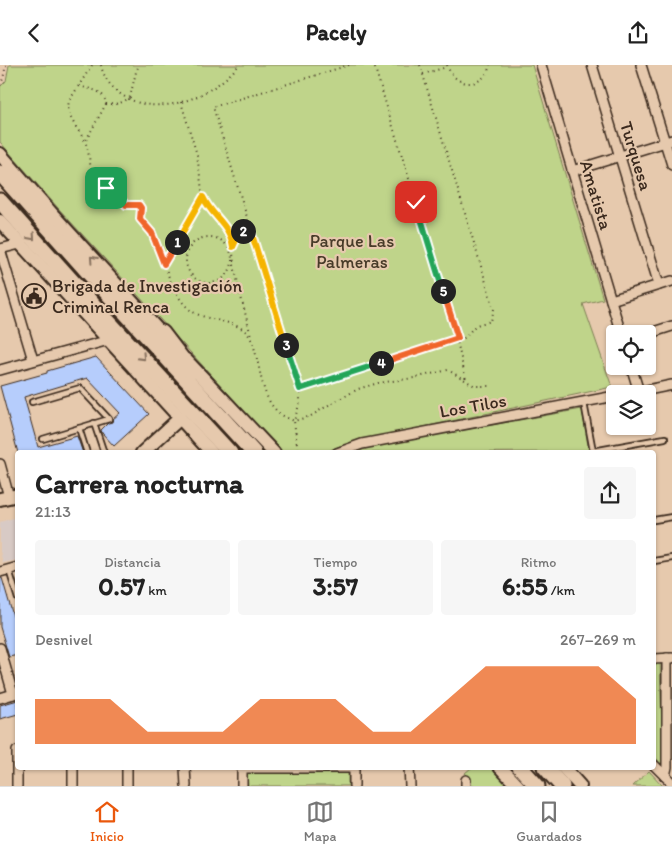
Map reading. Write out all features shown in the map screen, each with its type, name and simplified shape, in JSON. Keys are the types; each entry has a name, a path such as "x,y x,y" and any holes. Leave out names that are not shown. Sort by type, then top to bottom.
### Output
{"highway":[{"path":"0,173 89,273 252,450"},
{"path":"0,201 227,450"},
{"path":"162,333 253,450"},
{"path":"523,770 537,786"},
{"path":"548,770 562,786"}],"main road":[{"path":"0,154 53,215 271,450"},
{"path":"0,221 209,450"},
{"path":"147,450 180,418"},
{"path":"503,770 518,786"},
{"path":"566,770 580,786"}],"street":[{"name":"Amatista","path":"540,65 619,325"},
{"name":"Turquesa","path":"592,65 659,285"},
{"path":"641,65 668,141 672,165"},
{"path":"572,171 668,141"},
{"path":"20,244 0,249 34,361"},
{"path":"611,300 672,281"},
{"path":"656,331 672,326"},
{"path":"0,370 108,341"},
{"path":"656,388 672,385"},
{"name":"Los Tilos","path":"345,450 362,444 407,435 606,398"},
{"path":"0,464 9,497"},
{"path":"0,648 15,693 0,698"},
{"path":"656,659 670,658 668,775 672,783"},
{"path":"656,766 668,775"},
{"path":"17,770 17,786"},
{"path":"73,770 73,786"},
{"path":"127,770 127,786"},
{"path":"185,770 186,786"},
{"path":"242,770 242,786"},
{"path":"354,770 354,786"},
{"path":"410,770 410,786"}],"lane":[{"path":"32,402 80,388 109,419 43,439"},
{"path":"584,403 593,450"},
{"path":"94,423 103,450"},
{"path":"79,428 86,450"},
{"path":"599,450 666,438"},
{"path":"656,520 672,517"},
{"path":"656,561 672,558"},
{"path":"9,570 15,589"}],"path":[{"path":"0,85 6,65"},
{"path":"92,65 68,105 69,113 85,142 94,181 98,186 115,193 126,205 139,205 141,208 140,219 152,233 168,278 182,302 200,316 237,327 246,332 251,339"},
{"path":"101,65 105,78 114,89 128,99 148,105 161,106 190,99 218,84 239,65"},
{"path":"106,104 114,105 130,97 139,65"},
{"path":"298,450 294,421 300,402 300,389 213,107 349,65"},
{"path":"300,389 458,338 374,65"},
{"path":"420,65 494,309 491,321 476,326 467,336 457,341 466,380"},
{"path":"423,74 447,66 449,72 454,77 467,83 481,79 486,75 490,65"},
{"path":"79,86 100,92 105,98 106,104 85,142"},
{"path":"181,102 197,155 203,197 230,234 240,293 251,339 264,387 275,410 294,421 311,416 327,405 358,389 378,383 414,378 448,370 475,385 490,386"},
{"path":"164,264 203,197"},
{"path":"231,252 227,245 214,237 199,239 188,249 186,264 188,271 199,281 206,283 221,279 231,267 231,252 239,234 250,228"}],"shaded area":[{"path":"15,518 15,560 3,563 0,551 0,522"}],"green space":[{"name":"Parque Las Palmeras","path":"9,65 532,65 603,299 583,304 606,370 606,375 608,375 611,385 606,385 606,388 395,433 331,450 278,450 0,142 0,87 6,81"},
{"path":"582,409 589,450 361,450 378,445"},
{"path":"656,663 660,663 663,766 656,758"},
{"path":"469,770 494,770 508,786 471,786 470,779 465,773"},
{"path":"348,771 348,786 248,786 247,772"},
{"path":"649,771 663,786 633,786"}],"building":[{"path":"96,357 149,414 114,446 101,430 120,413 87,378 24,397 38,447 77,436 82,450 17,450 0,386 47,373 47,371"},
{"path":"0,578 2,578 15,623 15,656 9,657 0,627"},
{"path":"15,701 15,715 0,719 0,705"}],"place":[{"name":"Brigada de Investigación Criminal Renca","path":"34,296"}],"route":[{"path":"106,188 115,193 126,205 139,205 141,208 140,219 152,233 164,264 203,197 230,234 233,247 239,234 250,228 300,389 458,338 416,202"}]}
